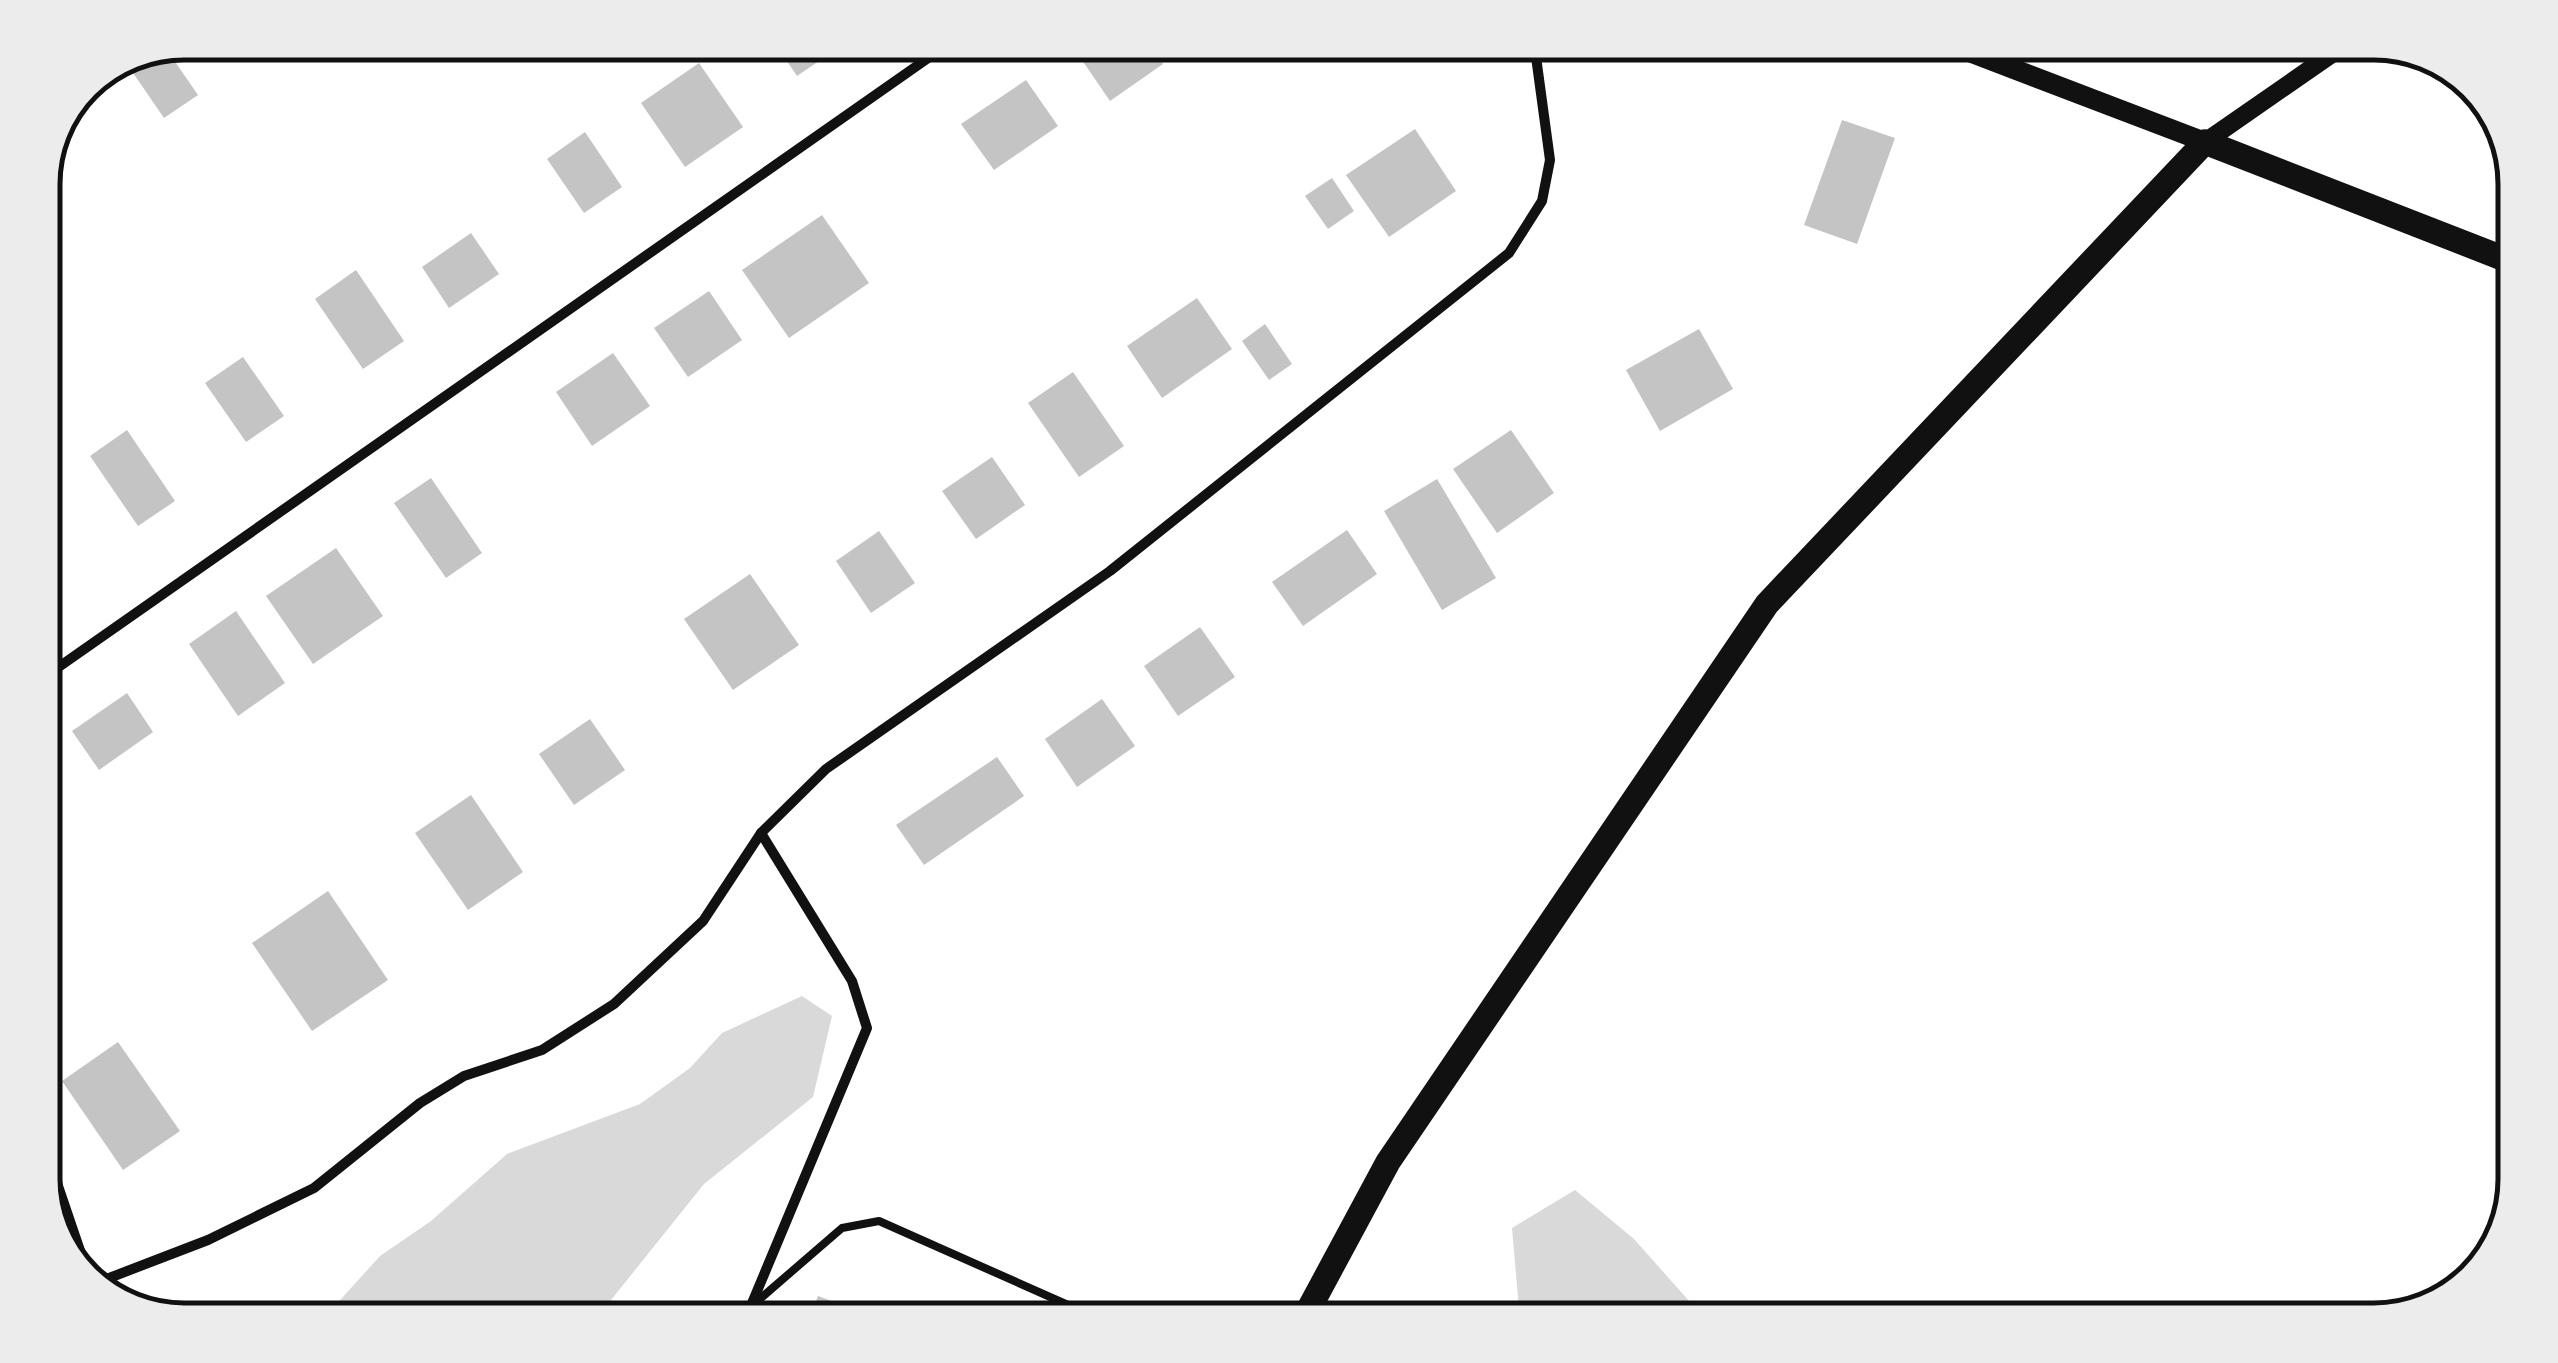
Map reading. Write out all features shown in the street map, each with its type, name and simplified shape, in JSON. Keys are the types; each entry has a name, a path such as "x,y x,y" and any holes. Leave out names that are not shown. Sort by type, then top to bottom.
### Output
{"main road":[{"path":"1991,60 2498,256"},
{"path":"1312,1303 1388,1162 1766,604 2205,142"}],"street":[{"path":"60,666 925,60"},
{"path":"110,1278 208,1240 314,1188 420,1103 464,1076 542,1050 614,1004 704,922 761,833 826,769 1110,571 1509,254 1542,201 1550,160 1536,60"},
{"path":"2205,142 2323,60"},
{"path":"754,1303 867,1028 852,981 761,833"},
{"path":"61,1194 76,1240"}],"lane":[{"path":"755,1303 842,1228 879,1221 1064,1303"}],"shaded area":[{"path":"802,996 832,1016 813,1097 704,1184 609,1303 337,1303 380,1256 431,1221 507,1154 640,1104 690,1068 722,1033"},
{"path":"1575,1190 1634,1239 1691,1303 1519,1303 1512,1228"}],"building":[{"path":"786,60 821,60 797,76"},
{"path":"1082,60 1160,60 1163,64 1110,101"},
{"path":"174,61 198,95 164,118 132,72"},
{"path":"699,63 743,127 685,167 641,103"},
{"path":"1026,80 1058,126 994,170 961,124"},
{"path":"1842,120 1895,138 1857,244 1804,225"},
{"path":"1415,129 1456,191 1389,237 1346,175"},
{"path":"585,132 622,187 584,213 547,159"},
{"path":"1332,178 1354,211 1328,229 1305,196"},
{"path":"822,215 869,283 789,338 742,270"},
{"path":"471,233 499,274 449,308 422,267"},
{"path":"356,270 404,341 363,369 315,299"},
{"path":"709,291 742,340 688,377 654,328"},
{"path":"1197,298 1232,349 1162,398 1127,346"},
{"path":"1265,324 1292,364 1269,380 1242,341"},
{"path":"1699,329 1733,389 1660,431 1626,370"},
{"path":"613,353 650,406 592,446 556,392"},
{"path":"243,357 284,416 246,442 205,383"},
{"path":"1073,372 1124,446 1079,477 1028,403"},
{"path":"127,430 175,501 138,526 90,456"},
{"path":"1511,430 1554,493 1497,533 1453,469"},
{"path":"992,457 1025,505 976,539 942,491"},
{"path":"431,478 482,553 446,578 394,503"},
{"path":"1437,479 1496,578 1442,610 1384,511"},
{"path":"1347,530 1377,574 1303,626 1272,582"},
{"path":"879,531 915,583 871,613 836,561"},
{"path":"336,548 383,616 313,664 266,596"},
{"path":"750,574 799,645 733,690 684,619"},
{"path":"236,611 285,683 238,716 189,644"},
{"path":"1200,627 1235,677 1178,716 1144,666"},
{"path":"127,693 153,732 99,770 72,731"},
{"path":"1102,699 1135,746 1077,787 1045,739"},
{"path":"590,719 625,770 574,805 539,754"},
{"path":"997,757 1024,796 924,865 896,825"},
{"path":"471,795 523,872 468,910 415,833"},
{"path":"328,891 388,980 312,1031 252,943"},
{"path":"118,1042 180,1131 123,1170 62,1081"},
{"path":"818,1296 837,1303 815,1303"}]}
